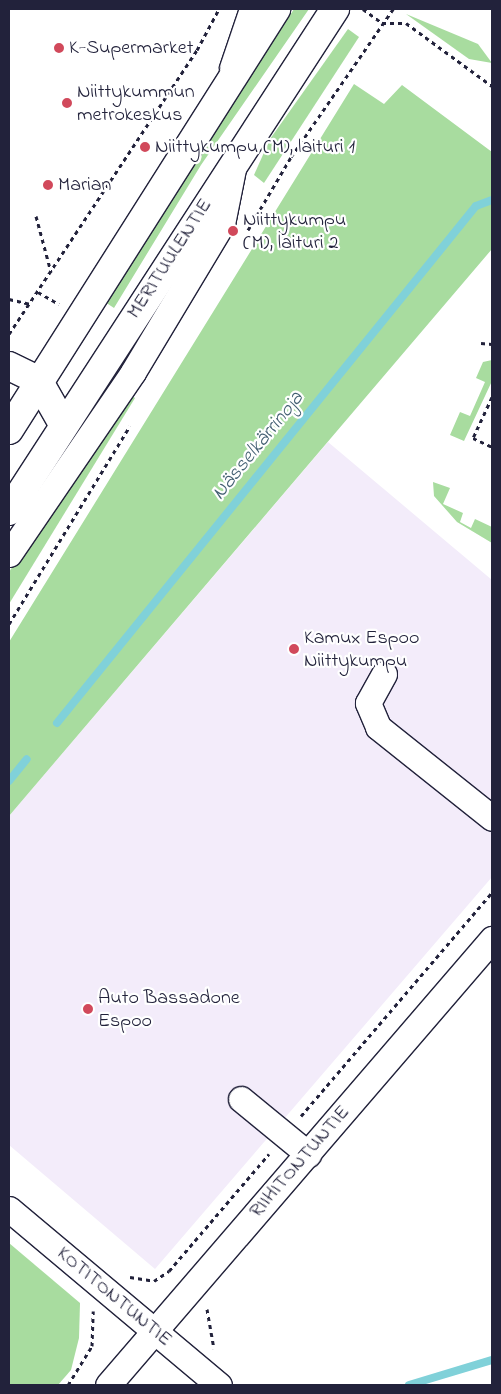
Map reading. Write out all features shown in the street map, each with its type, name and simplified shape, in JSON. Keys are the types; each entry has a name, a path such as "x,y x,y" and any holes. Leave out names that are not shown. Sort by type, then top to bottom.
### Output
{"main road":[{"path":"11,422 276,9"},
{"name":"MERITUULENTIE","path":"9,511 235,158 335,9"},
{"path":"9,366 38,380 63,424"},
{"path":"11,422 63,424"}],"street":[{"path":"227,83 252,9"},
{"path":"9,554 93,434 222,224 235,158"},
{"path":"126,326 167,314"},
{"path":"384,674 368,703 378,727 492,818"},
{"name":"RIIHITONTUNTIE","path":"108,1385 492,939"},
{"path":"241,1099 308,1154"},
{"name":"KOTITONTUNTIE","path":"9,1209 219,1385"}],"path":[{"path":"9,334 197,50 219,9"},
{"path":"363,9 382,23 406,23 492,86"},
{"path":"243,238 291,156 393,9"},
{"path":"36,216 51,272"},
{"path":"9,299 30,304"},
{"path":"481,343 492,344"},
{"path":"492,397 473,438 492,447"},
{"path":"9,624 131,423"},
{"path":"216,1354 206,1303 169,1270 492,892"},
{"path":"68,1385 92,1346 92,1312 108,1293"},
{"path":"161,1385 169,1385"}],"shaded area":[{"path":"328,442 492,580 492,877 155,1269 9,1145 9,816"}],"green space":[{"path":"294,9 309,9 201,165 114,308 105,302"},
{"path":"406,14 478,44 492,63 469,59"},
{"path":"348,29 359,37 264,183 254,175 270,139"},
{"path":"354,84 384,104 402,85 492,152 492,249 9,816 9,642"},
{"path":"492,360 492,381 464,441 450,435 460,412 470,416 485,382 476,378 483,362"},
{"path":"126,392 135,398 9,604 9,572"},
{"path":"433,482 450,488 443,504 463,513 460,522 471,528 475,519 492,527 492,543 457,522 434,496"},
{"path":"9,1243 80,1303 79,1338 71,1370 58,1385 9,1385"}],"waterway":[{"name":"Nässelkärrinoja","path":"57,723 476,206 492,200"},
{"name":"Nässelkärrinoja","path":"9,781 27,759"},
{"path":"409,1385 492,1360"}],"place":[{"name":"K-Supermarket","path":"59,48"},
{"name":"Niittykummun metrokeskus","path":"67,103"},
{"name":"Niittykumpu (M), laituri 1","path":"145,147"},
{"name":"Marian","path":"48,185"},
{"name":"Niittykumpu (M), laituri 2","path":"233,231"},
{"name":"Kamux Espoo Niittykumpu","path":"294,649"},
{"name":"Auto Bassadone Espoo","path":"88,1009"}]}
